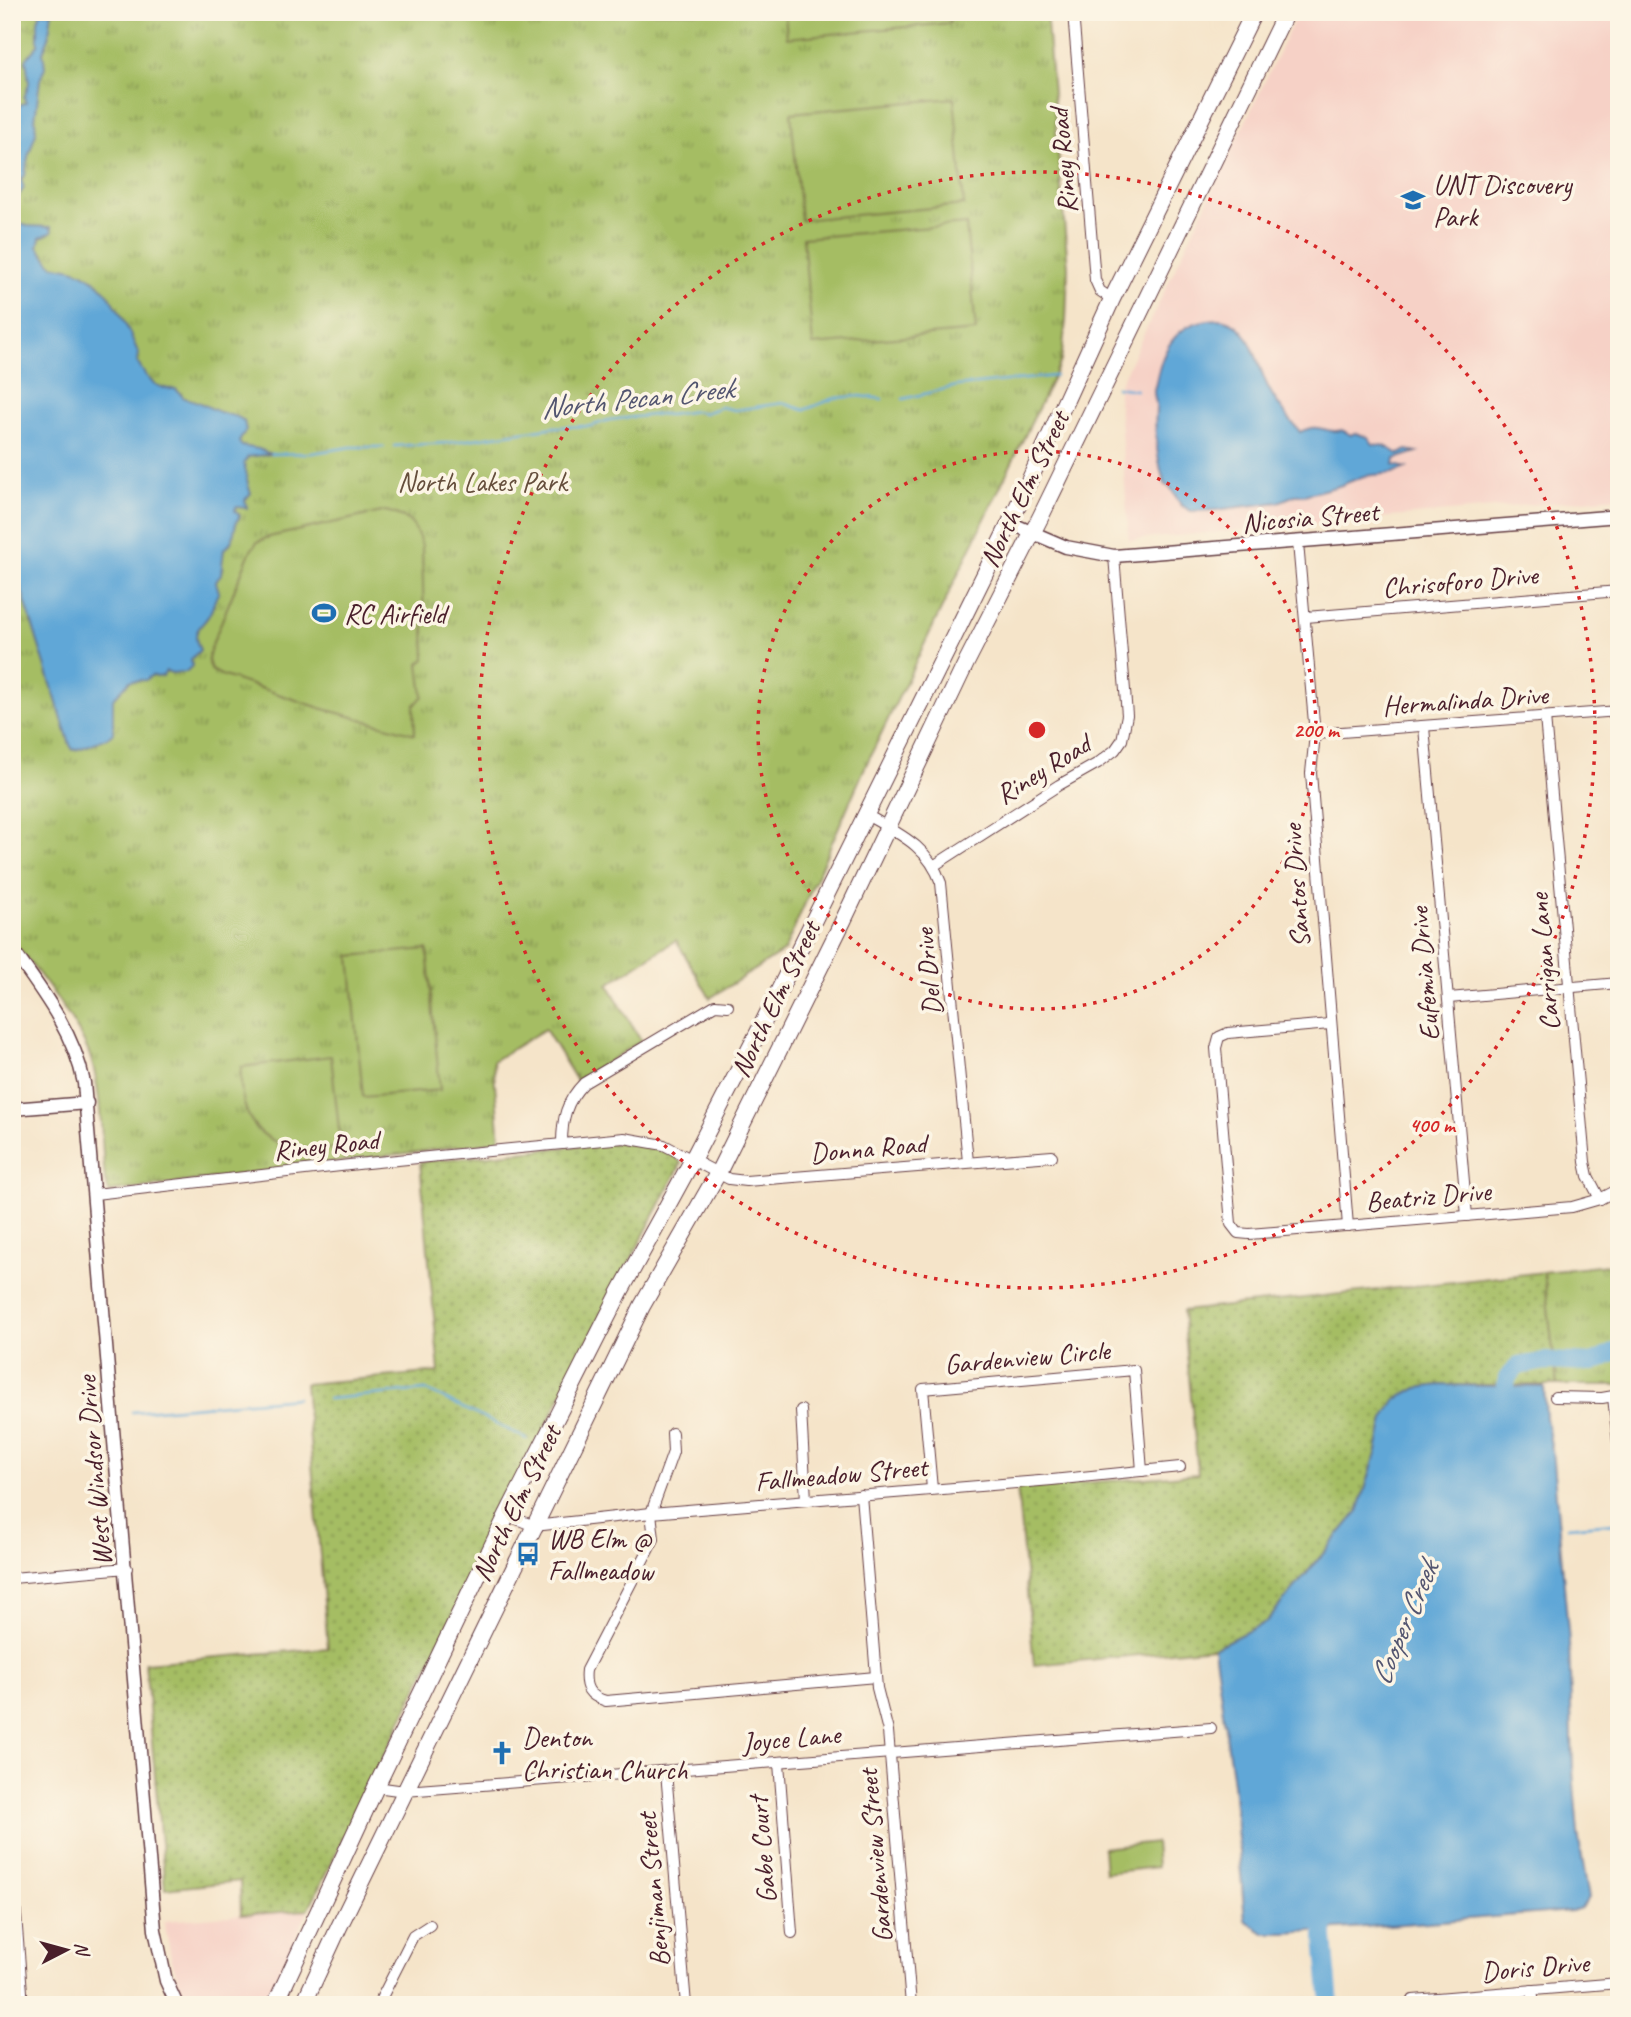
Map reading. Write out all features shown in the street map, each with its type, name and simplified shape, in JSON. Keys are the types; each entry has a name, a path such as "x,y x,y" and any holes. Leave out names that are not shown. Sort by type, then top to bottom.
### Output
{"main road":[{"name":"North Elm Street","path":"275,2005 507,1515 620,1292 758,1033 1010,523 1112,299 1254,12"},
{"name":"North Elm Street","path":"303,2005 642,1306 718,1173 1286,12"}],"street":[{"name":"Riney Road","path":"1073,12 1095,280 1100,291 1112,299"},
{"name":"Nicosia Street","path":"1010,523 1066,547 1114,556 1619,516"},
{"name":"Santos Drive","path":"1298,543 1315,734 1311,773 1348,1226"},
{"name":"Riney Road","path":"935,865 1098,763 1115,750 1122,740 1128,715 1114,556"},
{"name":"Chrisoforo Drive","path":"1306,617 1619,591"},
{"name":"Hermalinda Drive","path":"1315,734 1619,711"},
{"name":"Carrigan Lane","path":"1545,717 1585,1163 1588,1176 1600,1199"},
{"name":"Eufemia Drive","path":"1424,727 1467,1216"},
{"path":"864,814 908,838 935,865"},
{"name":"Del Drive","path":"935,865 943,895 968,1162"},
{"name":"West Windsor Drive","path":"12,949 71,1040 82,1071 127,1569 155,1930 166,1981 177,2005"},
{"path":"1449,998 1619,983"},
{"path":"562,1144 562,1122 567,1105 584,1083 715,1005 728,1006"},
{"name":"Beatriz Drive","path":"1330,1024 1228,1033 1219,1037 1216,1048 1231,1224 1238,1233 1572,1207 1600,1199 1619,1189"},
{"path":"12,1109 87,1103"},
{"name":"Riney Road","path":"95,1194 253,1175 635,1139 664,1145 693,1159"},
{"name":"Donna Road","path":"693,1159 734,1180 758,1181 1052,1156"},
{"name":"Gardenview Circle","path":"932,1489 923,1389 1134,1370 1142,1471"},
{"path":"1555,1397 1616,1396 1619,1451"},
{"path":"801,1410 806,1500"},
{"path":"673,1433 673,1452 651,1513 654,1539 586,1670 588,1691 596,1698 606,1701 876,1677"},
{"name":"Fallmeadow Street","path":"507,1515 534,1526 651,1513 1180,1467"},
{"name":"Gardenview Street","path":"861,1495 876,1677 888,1731 911,2005"},
{"path":"12,1578 127,1569"},
{"name":"Joyce Lane","path":"376,1787 405,1791 1211,1728"},
{"name":"Gabe Court","path":"779,1763 792,1933"},
{"name":"Benjiman Street","path":"666,1772 686,2005"},
{"path":"12,1864 23,2005"},
{"path":"378,2005 413,1936 430,1925"},
{"name":"Doris Drive","path":"1412,2002 1619,1983"},
{"path":"1532,1990 1534,2005"}],"shaded area":[{"name":"UNT Discovery Park","path":"1298,12 1619,12 1619,497 1129,540 1118,388"},
{"path":"308,1910 266,2005 186,2005 171,1957 164,1921"}],"green space":[{"name":"North Lakes Park","path":"12,12 1046,12 1068,267 1061,361 866,765 784,951 710,998 676,940 608,984 641,1041 577,1081 545,1029 493,1061 500,1141 109,1192 105,1179 97,1084 90,1056 66,1011 12,940"},
{"path":"785,12 949,12 950,23 787,38"},
{"path":"954,98 964,205 801,220 791,113"},
{"path":"966,224 976,331 813,345 803,238"},
{"name":"RC Airfield","path":"386,511 410,522 422,546 425,659 419,664 423,696 414,706 415,734 320,708 211,670 208,660 211,647 250,552 257,542"},
{"path":"427,949 440,1090 363,1097 350,956"},
{"path":"331,1056 341,1148 299,1148 281,1144 266,1136 246,1110 241,1067"},
{"path":"616,1142 643,1143 661,1148 676,1157 681,1164 583,1351 308,1910 241,1915 240,1881 165,1889 145,1663 328,1648 305,1384 439,1372 420,1162"},
{"path":"1619,1261 1619,1385 1557,1385 1544,1272 1608,1265"},
{"path":"1544,1272 1557,1385 1440,1385 1417,1388 1384,1419 1358,1512 1266,1622 1214,1648 1034,1665 1017,1488 1198,1474 1183,1311"},
{"path":"1155,1842 1157,1867 1105,1873 1103,1848"}],"water":[{"path":"41,12 52,12 48,40 43,52 45,67 40,80 36,133 25,176 21,179 24,188 12,215 12,109 26,102 24,98 29,83 26,59 38,45 38,21"},
{"path":"12,216 15,221 27,226 51,227 52,232 40,238 38,247 53,266 86,275 109,295 139,354 137,362 152,382 162,388 176,389 184,398 241,419 246,430 239,442 242,446 271,454 248,457 244,463 251,493 245,500 247,508 236,507 235,511 240,516 233,538 224,549 221,574 216,582 219,592 210,613 197,632 200,650 191,659 192,666 186,672 166,671 163,676 152,675 146,680 130,681 113,699 113,734 73,750 12,559"},
{"path":"1219,319 1230,322 1246,336 1271,392 1300,432 1313,428 1342,430 1351,435 1354,433 1368,437 1373,444 1385,446 1399,454 1407,450 1417,452 1395,459 1394,465 1406,468 1393,473 1364,476 1339,486 1295,495 1279,502 1191,511 1181,505 1170,487 1165,485 1160,466 1154,390 1163,357 1175,337 1193,324"},
{"path":"1440,1385 1544,1387 1569,1642 1578,1834 1589,1898 1581,1908 1572,1911 1264,1933 1245,1920 1233,1783 1214,1648 1266,1622 1358,1512 1384,1419 1395,1400 1417,1388"}],"waterway":[{"name":"North Pecan Creek","path":"903,399 957,386 1055,376"},
{"name":"North Pecan Creek","path":"1116,387 1136,390"},
{"name":"North Pecan Creek","path":"394,446 447,443 555,427 591,426 609,420 661,414 695,411 704,413 721,407 735,410 783,403 804,410 835,398 860,396 882,399"},
{"name":"North Pecan Creek","path":"271,454 384,447"},
{"name":"Cooper Creek","path":"1503,1410 1507,1378 1518,1366 1546,1361 1593,1363 1619,1350"},
{"path":"328,1399 426,1390 527,1439"},
{"path":"132,1412 297,1398"},
{"path":"1567,1527 1614,1523"},
{"name":"Cooper Creek","path":"1324,1909 1330,2005"}],"place":[{"name":"UNT Discovery Park","path":"1413,200"},
{"name":"RC Airfield","path":"324,613"},
{"name":"WB Elm @ Fallmeadow","path":"528,1554"},
{"name":"Denton Christian Church","path":"502,1753"}]}
